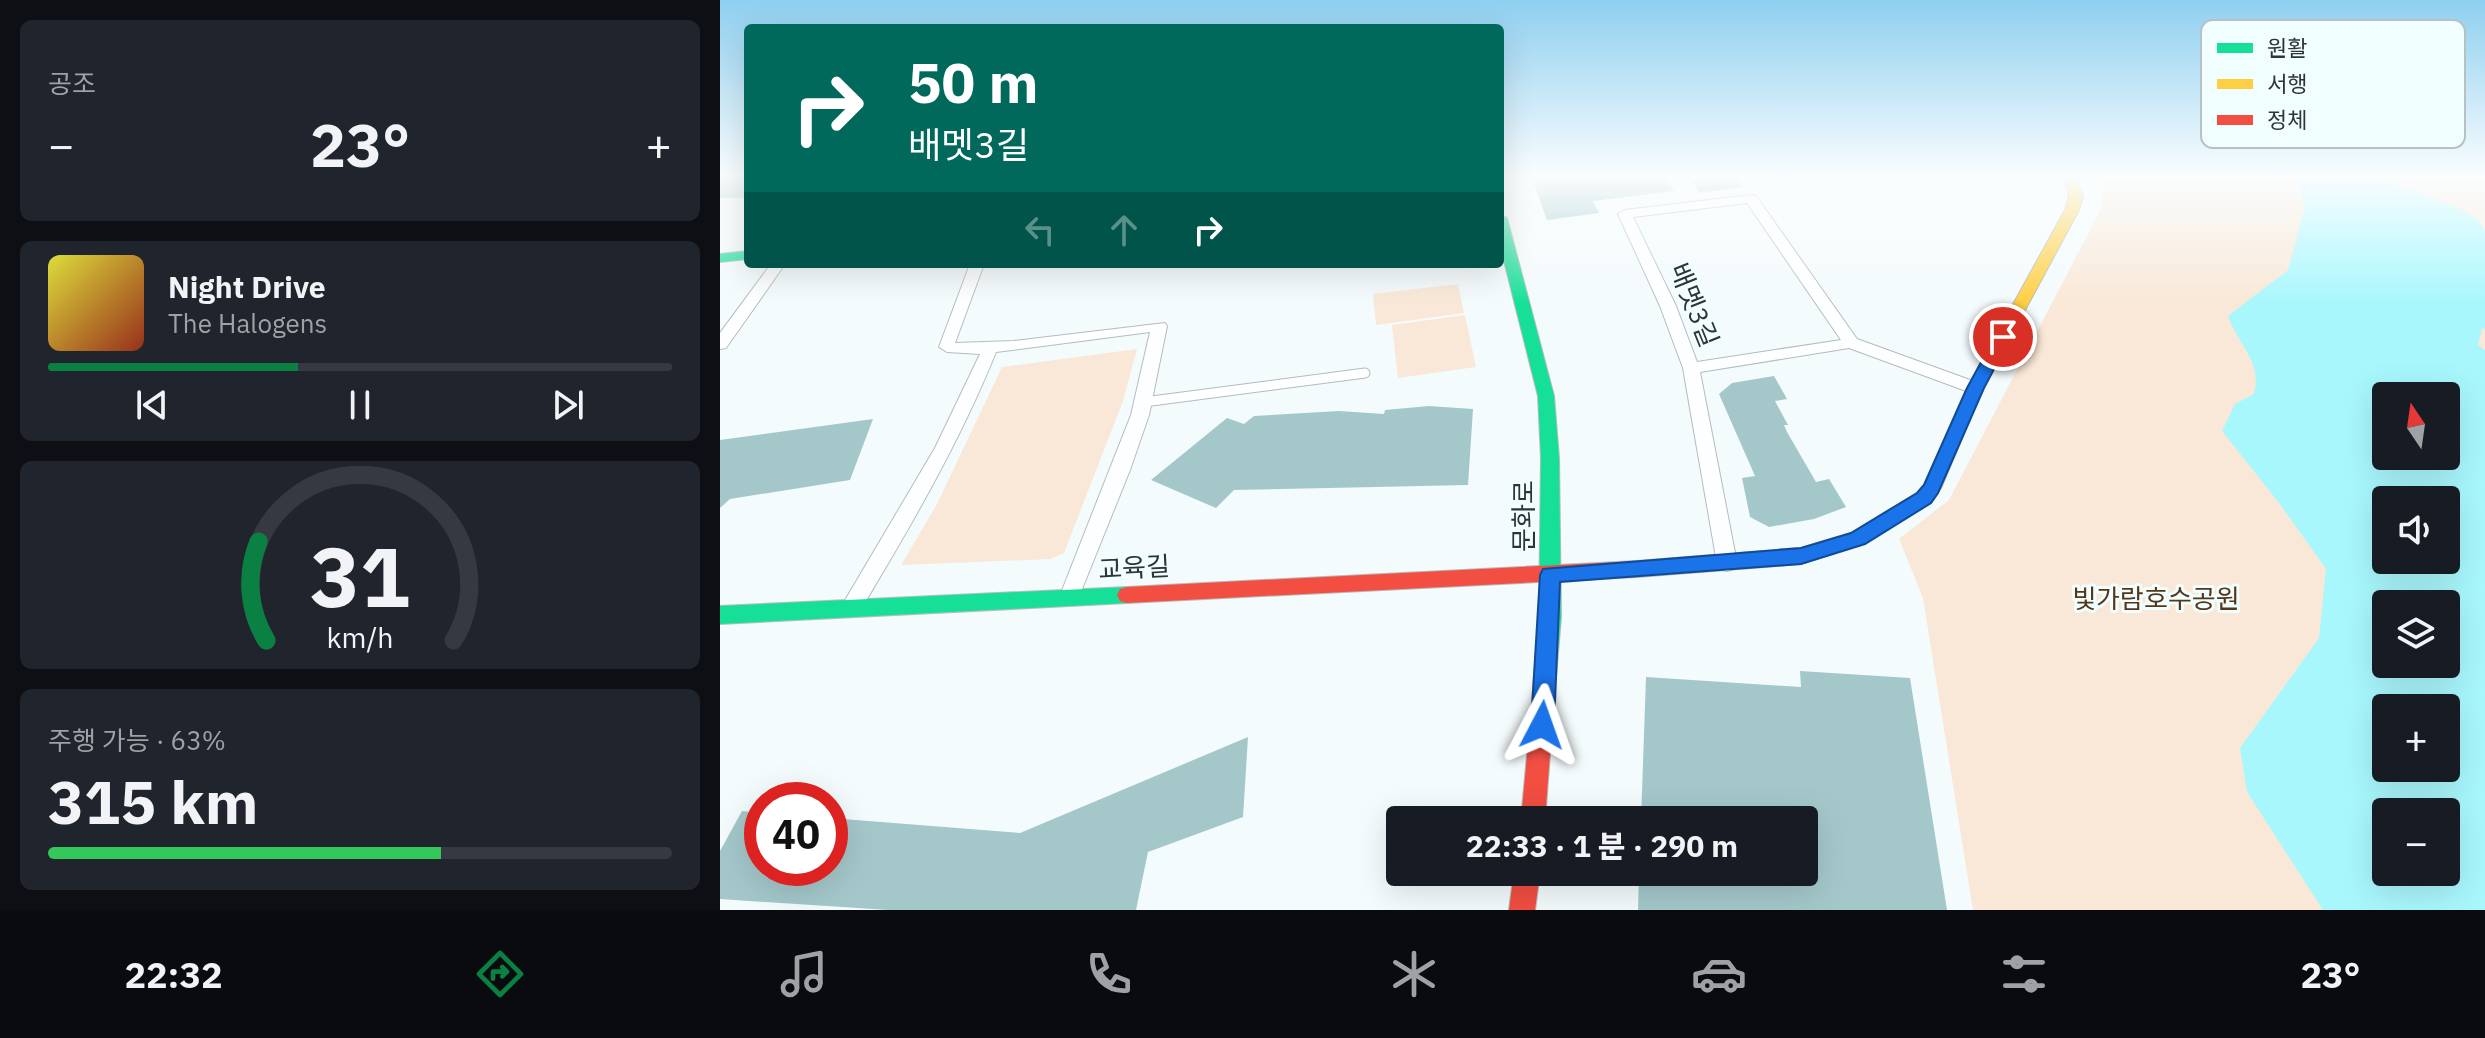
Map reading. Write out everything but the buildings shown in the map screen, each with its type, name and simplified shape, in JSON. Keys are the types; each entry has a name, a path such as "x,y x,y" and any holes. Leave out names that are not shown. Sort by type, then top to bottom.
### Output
{"street":[{"name":"배멧3길","path":"1627,218 1668,306 1691,368 1727,563"},
{"name":"배멧3길","path":"1765,218 1851,343"},
{"path":"1550,575 1801,556 1858,538 1924,498 1936,482 1975,388 2067,218"},
{"name":"문화로","path":"1504,232 1534,336 1546,396 1551,506 1549,632 1534,806"},
{"path":"720,243 744,240"},
{"path":"720,258 744,255"},
{"path":"720,344 775,268"},
{"path":"976,268 947,347 953,350 1159,326 1144,402 1121,470 1069,598"},
{"path":"1691,368 1851,343 1975,388"},
{"path":"851,608 926,484 959,420 990,348"},
{"name":"교육길","path":"720,615 1550,575"},
{"path":"1522,910 1525,886"}],"lane":[{"path":"1144,402 1365,373"}],"green space":[{"name":"빛가람호수공원","path":"2096,218 2485,218 2485,910 1973,910 1923,598 1899,539 1949,500"},
{"path":"1458,284 1464,313 1376,325 1373,294"},
{"path":"1465,315 1476,367 1398,378 1392,325"},
{"path":"1137,349 1123,401 1064,553 1051,559 901,565 937,504 1002,367"}],"water":[{"path":"2302,218 2476,218 2485,230 2485,329 2482,328 2478,345 2485,350 2485,910 2323,910 2247,792 2240,748 2319,638 2326,569 2222,431 2235,404 2254,394 2256,383 2252,363 2228,316 2288,270"}],"traffic: fast":[{"path":"1504,233 1546,396 1550,458 1550,617 1543,701"},
{"path":"720,258 744,255"},
{"path":"720,615 1127,595"}],"traffic: slow":[{"path":"1637,569 1801,556 1858,538 1924,498 1932,488 1975,388 2067,218"}],"traffic: jam":[{"path":"1127,595 1637,569"},
{"path":"1534,806 1543,701"},
{"path":"1522,910 1525,886"}],"route":[{"path":"1542,725 1550,575 1801,556 1858,538 1924,498 1932,488 1975,388 2003,337"}]}
